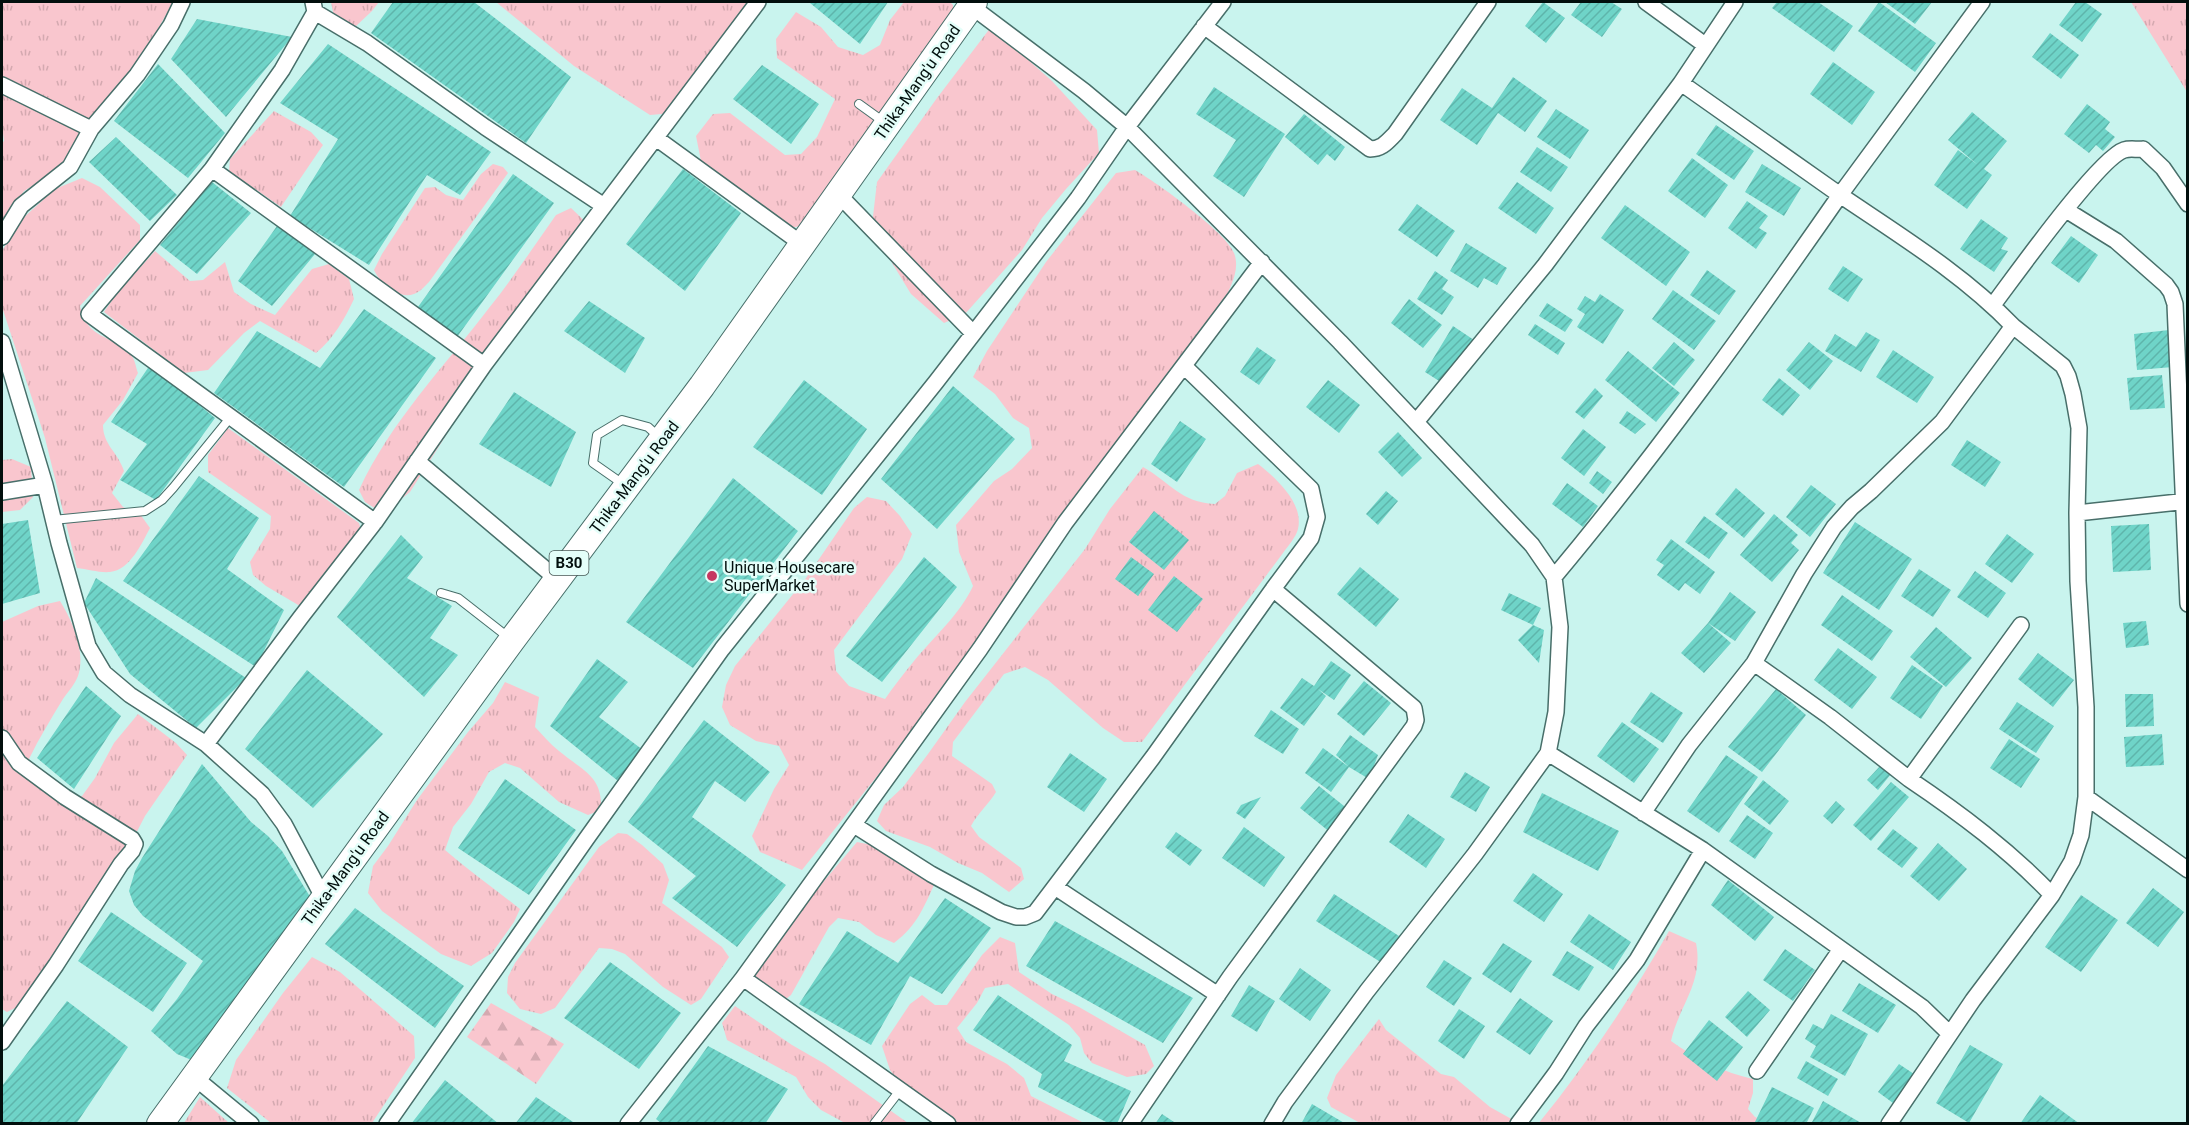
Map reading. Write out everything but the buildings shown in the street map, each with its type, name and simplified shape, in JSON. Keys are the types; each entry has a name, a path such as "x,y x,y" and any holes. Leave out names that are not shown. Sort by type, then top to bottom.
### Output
{"highway":[{"name":"Thika-Mang'u Road","path":"160,1124 323,897 662,440 973,4"}],"street":[{"path":"2,237 21,206 70,167 91,129 137,75 171,25 182,2"},
{"path":"206,744 301,616 375,522 484,365 758,2"},
{"path":"387,1124 722,649 1078,198 1126,127 1223,2"},
{"path":"1204,26 1328,119 1370,149 1376,149 1383,146 1395,134 1488,2"},
{"path":"1646,2 1705,45"},
{"path":"1416,422 1545,265 1681,83 1735,2"},
{"path":"1554,577 1603,519 1704,387 1840,195 1982,2"},
{"path":"973,4 1126,127 1262,262 1416,422 1532,545 1554,577 1560,638 1556,712 1548,753 1468,863 1367,991 1285,1102 1272,1124"},
{"path":"375,522 89,314 212,169 282,70 314,7 485,127 604,206"},
{"path":"1681,83 1934,259 1993,305 2013,326 2055,358 2068,376 2073,394 2079,428 2077,513 2086,707 2086,797 2081,835 2072,861 2052,895 1973,1000 1889,1124"},
{"path":"2,85 91,129"},
{"path":"656,138 802,244"},
{"path":"1993,305 2066,210 2108,160 2125,150 2143,149 2163,168 2187,204"},
{"path":"212,169 484,365"},
{"path":"838,194 973,333"},
{"path":"2066,210 2116,241 2166,285 2175,304 2185,501 2187,604"},
{"path":"628,1124 743,978 980,649 1065,523 1262,262"},
{"path":"1642,813 1689,745 1754,663 1804,574 1834,527 1942,422 2013,326"},
{"path":"2,342 45,485 88,646 104,673 130,695 206,744 248,780 275,810 323,897"},
{"path":"854,825 931,874 1001,912 1016,917 1025,917 1035,913 1153,757 1311,538 1317,517 1311,489 1185,367"},
{"path":"417,461 557,579"},
{"path":"2,492 45,485"},
{"path":"2077,513 2185,501"},
{"path":"1130,1124 1218,995 1407,736 1416,720 1414,708 1273,589"},
{"path":"1909,779 2021,625"},
{"path":"1754,663 1830,717 1909,779 1978,827 2032,874 2052,895"},
{"path":"2,738 18,763 65,797 132,839 135,844 56,965 2,1042"},
{"path":"1548,753 1703,850 1922,1007 1950,1034"},
{"path":"2086,797 2187,870"},
{"path":"1518,1124 1556,1073 1586,1026 1637,960 1703,850"},
{"path":"1055,887 1218,995"},
{"path":"1757,1071 1840,949"},
{"path":"743,978 948,1124"},
{"path":"194,1077 251,1124"}],"lane":[{"path":"859,104 887,124"},
{"path":"53,520 145,511 162,500 173,488 230,418"},
{"path":"627,487 593,463 597,435 622,420 648,427 662,440"},
{"path":"441,593 458,598 512,640"},
{"path":"874,1124 901,1089"}],"green space":[{"path":"2,2 173,2 143,56 92,117 65,163 50,176 24,191 2,223 2,143 4,141"},
{"path":"331,2 379,2 355,27 334,17"},
{"path":"496,2 764,2 674,113 650,115 574,66"},
{"path":"904,2 950,2 953,5 953,21 805,225 786,229 701,161 696,136 713,114 730,113 785,155 801,154 817,137 835,99 777,58 776,39 796,12 821,27 838,47 863,55 880,45 890,20"},
{"path":"2131,2 2187,2 2187,92"},
{"path":"991,27 1052,81 1097,130 1099,153 1042,218 1022,250 965,314 944,323 911,294 878,240 872,225 877,182"},
{"path":"274,111 311,132 323,145 281,207 229,171 230,159"},
{"path":"493,164 503,167 508,173 429,282 418,292 408,295 402,295 385,285 374,270 425,188 435,187 446,195 463,200 481,174"},
{"path":"1135,170 1205,221 1234,253 1235,273 1222,305 1006,615 802,870 760,852 752,836 774,789 789,765 779,746 756,741 730,725 722,707 726,685 735,666 806,578 854,508 867,497 886,501 912,534 902,559 834,650 836,671 849,686 885,699 914,661 954,616 973,586 959,552 956,525 994,481 1012,469 1032,448 1029,428 1013,418 995,394 973,377 987,351 1046,262 1116,173"},
{"path":"82,178 100,187 140,225 140,240 80,306 83,317 94,331 124,348 131,355 138,373 123,400 103,425 105,438 124,471 112,493 123,507 140,514 150,528 129,561 124,566 110,572 77,568 45,438 2,307 2,251 21,220 55,189"},
{"path":"571,208 593,229 588,241 492,363 410,492 390,508 376,509 365,502 359,490 386,441 402,418 498,297 556,215"},
{"path":"155,251 190,281 203,280 225,262 234,292 251,304 275,315 312,269 329,264 349,279 354,299 338,328 316,353 260,321 244,333 208,370 184,373 104,312 117,293"},
{"path":"228,428 359,523 364,542 305,609 266,586 253,575 250,562 270,529 271,516 208,472 208,455"},
{"path":"12,459 31,467 33,497 20,510 2,512 2,460"},
{"path":"1258,464 1273,476 1293,501 1299,519 1297,532 1142,742 1124,742 1103,728 1048,680 1025,667 1004,674 953,742 952,756 992,784 996,792 971,826 979,837 1021,868 1024,879 1009,892 982,873 930,847 886,831 877,821 884,805 903,787 965,702 1085,549 1110,509 1143,467 1184,496 1215,504 1225,496 1237,473"},
{"path":"60,601 77,637 80,667 75,682 29,759 33,772 67,798 82,796 95,778 114,743 138,714 176,743 187,755 145,816 129,847 29,1001 7,1012 2,1009 2,622 38,606"},
{"path":"505,682 539,697 535,727 556,748 590,775 599,789 601,810 588,815 559,802 520,768 505,763 489,772 471,804 453,827 445,850 520,909 514,922 492,953 471,966 441,954 382,911 368,893 373,866 417,800 493,703"},
{"path":"618,833 627,834 663,864 669,880 662,903 722,947 729,957 701,999 691,1005 663,987 625,954 612,949 599,948 555,1008 541,1014 520,1009 507,993 508,977 515,963 599,847"},
{"path":"857,842 872,845 891,858 936,881 928,899 915,922 894,943 876,935 859,922 838,918 829,927 791,995 777,1006 749,983 796,914"},
{"path":"1669,931 1696,943 1698,957 1694,982 1671,1041 1710,1064 1753,1079 1753,1093 1748,1109 1755,1117 1770,1123 1538,1124 1608,1030"},
{"path":"1000,937 1015,943 1019,972 1052,994 1145,1045 1154,1066 1146,1074 1127,1077 1092,1063 1084,1053 1080,1038 1069,1025 1008,984 985,988 977,1003 957,1028 966,1042 1007,1064 1024,1078 1031,1096 1084,1123 952,1123 902,1086 890,1070 882,1046 910,1004 922,995 935,1005 947,1005 982,955"},
{"path":"312,957 340,972 414,1036 415,1058 372,1123 271,1123 227,1088 236,1060 283,993"},
{"path":"491,1003 564,1044 536,1084 467,1037"},
{"path":"735,1006 792,1045 825,1064 908,1123 845,1123 821,1110 808,1097 796,1077 727,1040 722,1023"},
{"path":"1379,1019 1386,1030 1441,1074 1454,1077 1490,1107 1515,1121 1513,1124 1360,1123 1331,1107 1327,1098 1336,1075"},
{"path":"200,1097 229,1123 184,1123"}],"place":[{"name":"Unique Housecare SuperMarket","path":"712,576"}]}
